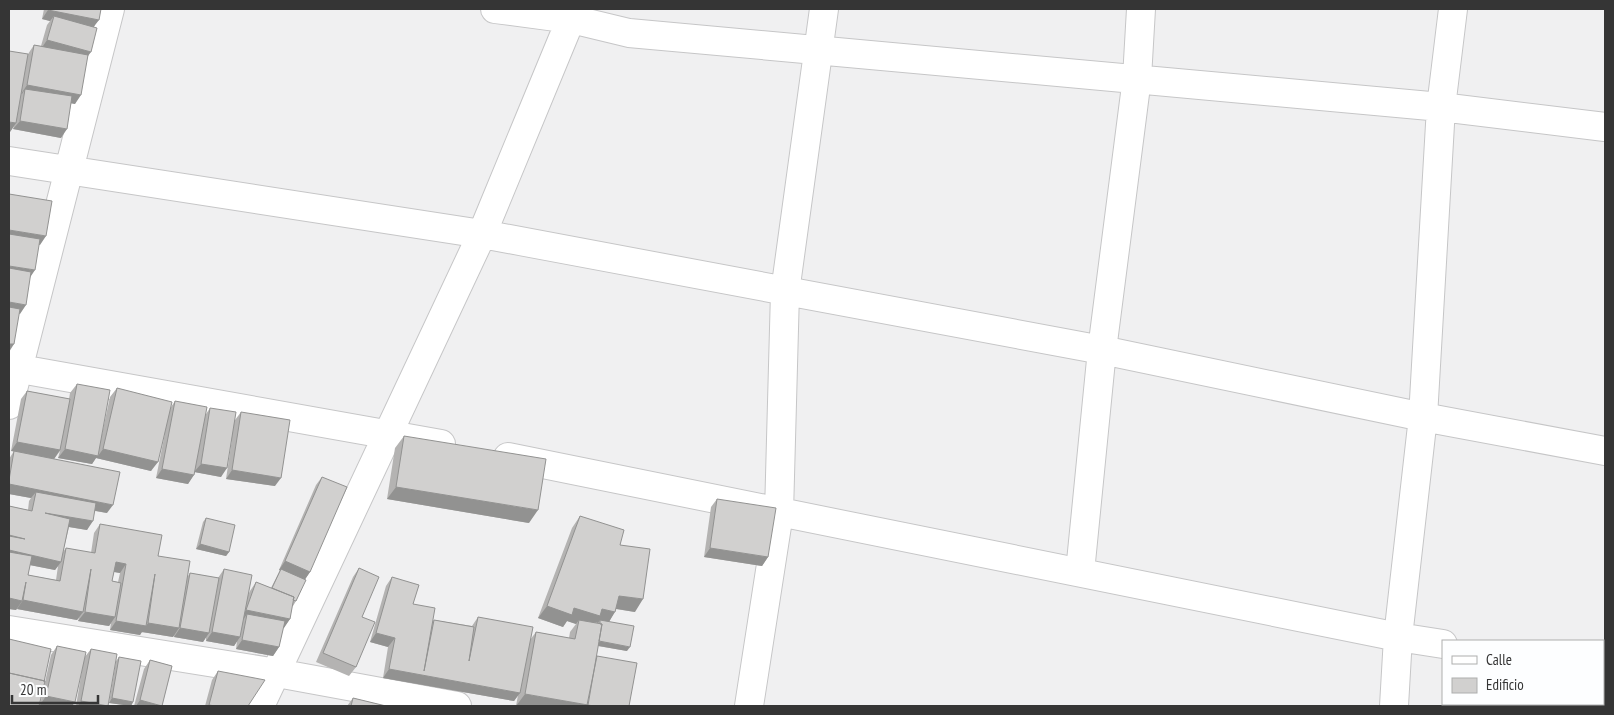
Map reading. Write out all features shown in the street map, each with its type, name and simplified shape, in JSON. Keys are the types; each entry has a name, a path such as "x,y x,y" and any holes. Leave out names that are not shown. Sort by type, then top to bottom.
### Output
{"street":[{"path":"9,405 14,368 70,170 110,9"},
{"path":"496,9 573,14 630,33 1441,107 1605,127"},
{"path":"749,706 779,513 785,292 824,9"},
{"path":"1080,572 1102,350 1137,78 1141,9"},
{"path":"1394,706 1398,637 1423,417 1441,107 1453,9"},
{"path":"260,706 482,234 573,14"},
{"path":"9,161 482,234 1102,350 1423,417 1605,451"},
{"path":"14,368 387,433 1398,637 1442,644"},
{"path":"9,630 276,673 457,706"}],"building":[{"path":"49,9 101,9 99,20"},
{"path":"54,16 97,28 91,52 47,40"},
{"path":"34,45 88,55 81,95 27,85"},
{"path":"9,51 28,54 16,123 9,122"},
{"path":"25,89 72,96 67,129 20,121"},
{"path":"9,194 52,201 46,236 9,230"},
{"path":"9,234 40,239 35,270 9,266"},
{"path":"9,268 31,272 26,305 9,302"},
{"path":"9,307 20,309 14,344 9,344"},
{"path":"77,384 110,390 98,456 65,449"},
{"path":"117,388 172,402 158,462 103,449"},
{"path":"27,391 70,399 60,450 17,442"},
{"path":"175,401 207,407 194,475 162,469"},
{"path":"210,408 236,412 227,468 201,464"},
{"path":"241,412 290,420 281,478 232,470"},
{"path":"404,436 546,459 538,510 396,487"},
{"path":"14,451 120,472 113,505 9,484"},
{"path":"322,477 347,487 310,572 285,561"},
{"path":"36,492 96,503 93,521 45,513 70,519 61,562 9,550 9,536 25,539 9,535 9,506 32,511"},
{"path":"717,499 776,508 768,557 710,548"},
{"path":"580,516 624,530 620,545 650,549 643,599 619,596 615,612 602,609 600,616 574,608 572,615 547,606"},
{"path":"206,518 235,525 229,552 200,544"},
{"path":"100,524 162,535 158,556 190,561 179,628 148,623 155,574 146,626 116,621 126,564 116,562 112,581 121,583 115,617 85,612 91,569 83,612 23,600 26,582 22,601 9,598 9,552 32,556 28,575 60,581 66,548 95,553"},
{"path":"359,568 379,577 362,617 375,622 356,667 323,653"},
{"path":"224,569 252,575 240,637 212,632"},
{"path":"281,569 306,580 296,601 293,600 294,597 272,588"},
{"path":"190,573 219,578 209,633 180,628"},
{"path":"392,577 419,585 413,604 435,608 424,671 434,620 474,627 469,661 478,617 533,627 520,693 389,669 395,638 376,633"},
{"path":"256,582 294,597 290,619 246,610"},
{"path":"247,614 285,621 279,647 242,640"},
{"path":"579,620 602,624 588,705 525,694 536,632 575,639"},
{"path":"600,620 634,626 630,647 599,641 602,624 600,624"},
{"path":"9,639 51,649 44,681 9,673"},
{"path":"57,646 86,652 75,702 46,696"},
{"path":"91,649 117,654 108,706 81,701"},
{"path":"597,656 637,663 629,706 587,705"},
{"path":"119,657 141,661 133,702 112,698"},
{"path":"150,660 172,666 162,706 140,700"},
{"path":"218,671 265,680 248,706 209,705"},
{"path":"9,673 45,681 39,706 9,706"},
{"path":"353,698 386,706 351,706"}]}
